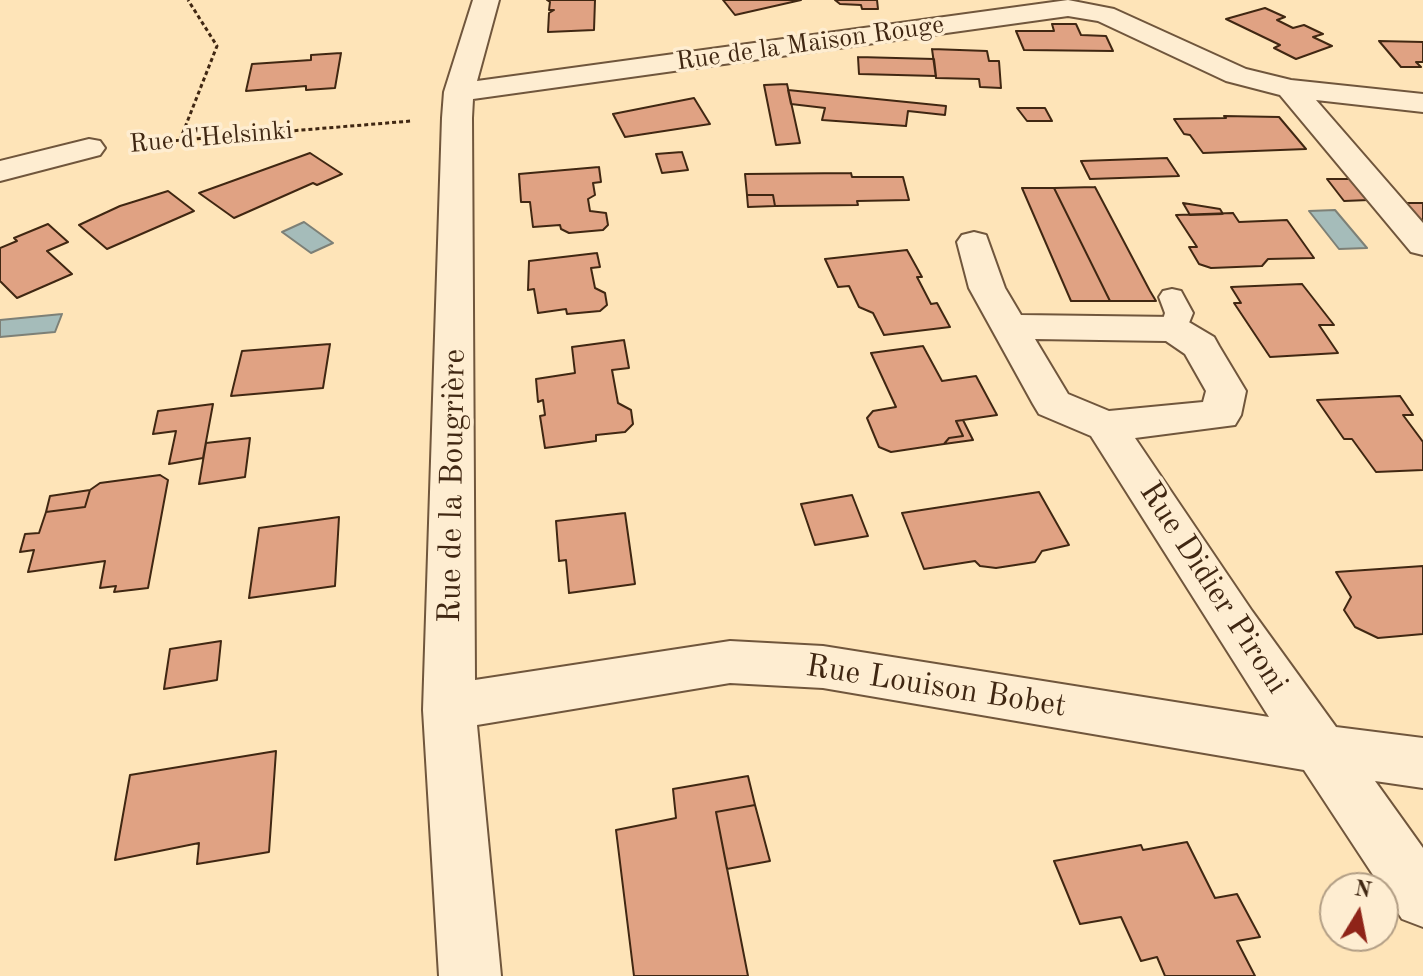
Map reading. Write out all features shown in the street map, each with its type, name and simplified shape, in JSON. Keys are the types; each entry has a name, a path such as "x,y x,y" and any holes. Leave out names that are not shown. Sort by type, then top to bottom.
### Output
{"street":[{"name":"Rue de la Bougrière","path":"470,976 449,710 459,92 486,0"},
{"name":"Rue de la Maison Rouge","path":"459,92 1067,4 1105,15 1236,75 1290,89 1423,103"},
{"path":"1290,89 1423,245"},
{"name":"Rue d'Helsinki","path":"0,171 89,148"},
{"path":"974,242 987,288 1053,404 1106,426 1220,415 1226,391 1200,346 1173,313 1011,327"},
{"name":"Rue Didier Pironi","path":"1106,426 1235,625 1423,898"},
{"name":"Rue Louison Bobet","path":"449,710 494,697 730,662 823,667 1320,749 1423,763"}],"path":[{"path":"180,140 217,46 188,0"},
{"name":"Rue d'Helsinki","path":"89,148 424,120"}],"water":[{"path":"1335,210 1367,248 1339,249 1309,211"},
{"path":"304,222 333,243 311,253 282,232"},
{"path":"62,314 55,332 0,337 0,320"}],"building":[{"path":"547,0 595,0 594,30 548,32 549,13 554,10 549,10 550,2"},
{"path":"723,0 801,0 735,15"},
{"path":"835,0 877,0 878,9 862,9 861,5 840,4"},
{"path":"1265,8 1285,17 1277,20 1293,28 1304,25 1323,34 1313,37 1332,46 1296,59 1274,48 1280,45 1226,19"},
{"path":"1052,24 1076,24 1081,35 1106,36 1113,51 1024,50 1016,31 1054,31"},
{"path":"1379,41 1423,42 1423,62 1416,62 1421,67 1401,67"},
{"path":"932,49 987,51 989,61 999,61 1001,88 980,87 979,79 936,78"},
{"path":"341,53 335,88 306,90 306,86 246,91 252,64 311,60 311,55"},
{"path":"858,57 934,59 936,76 859,74"},
{"path":"787,84 800,143 776,145 764,85"},
{"path":"788,90 946,106 945,115 908,111 906,126 822,120 825,108 791,104"},
{"path":"694,98 710,124 625,137 613,114"},
{"path":"1017,108 1045,108 1052,121 1027,121"},
{"path":"1224,116 1279,117 1306,149 1203,153 1174,119 1226,118"},
{"path":"682,152 688,170 662,173 656,154"},
{"path":"310,153 342,174 317,185 313,183 234,218 199,193"},
{"path":"1167,158 1179,176 1090,179 1081,161"},
{"path":"599,167 601,182 593,183 595,195 588,199 590,211 606,213 608,225 603,230 569,233 560,225 533,227 530,202 521,202 519,174"},
{"path":"851,173 852,177 903,177 909,200 857,201 858,205 775,206 773,195 747,195 745,174"},
{"path":"1327,179 1352,179 1369,200 1344,201"},
{"path":"1095,187 1156,301 1110,301 1054,188"},
{"path":"1022,188 1054,188 1110,301 1071,301"},
{"path":"168,191 194,211 107,249 79,225 120,206"},
{"path":"747,195 773,195 775,206 748,207"},
{"path":"1183,203 1220,209 1223,214 1190,215"},
{"path":"1399,203 1423,203 1423,229"},
{"path":"1233,213 1239,222 1287,220 1314,258 1268,259 1262,266 1211,268 1199,264 1189,247 1197,247 1176,215"},
{"path":"48,224 68,242 47,251 72,274 17,298 0,281 0,248 17,241 14,238"},
{"path":"907,250 922,277 917,277 931,304 937,303 950,327 884,335 873,313 859,307 849,286 838,287 825,259"},
{"path":"597,253 600,267 591,268 595,288 605,293 607,305 600,311 567,314 566,309 538,313 534,289 528,290 529,261"},
{"path":"1302,284 1334,325 1319,325 1338,353 1270,357 1234,303 1241,303 1231,287"},
{"path":"624,340 629,368 612,370 618,403 631,410 633,424 625,432 596,435 596,441 545,448 540,416 545,415 543,400 538,402 536,379 575,373 572,347"},
{"path":"330,344 323,388 231,396 242,351"},
{"path":"923,346 942,381 976,376 997,415 956,421 963,436 949,438 944,444 891,452 879,447 867,418 873,411 896,407 871,353"},
{"path":"1400,396 1413,415 1403,415 1423,442 1423,470 1376,472 1352,439 1344,439 1317,400"},
{"path":"213,404 203,458 169,464 176,431 153,434 158,411"},
{"path":"963,420 973,440 944,444 949,438 963,436 956,421"},
{"path":"250,438 245,477 199,484 206,443"},
{"path":"160,475 168,480 148,588 114,592 116,586 100,588 105,561 28,572 34,550 20,552 25,534 39,533 46,512 85,507 90,490 100,483"},
{"path":"90,490 85,507 46,512 50,496"},
{"path":"1039,492 1069,545 1042,551 1035,562 996,568 980,566 975,561 924,569 902,513"},
{"path":"852,495 868,536 815,545 801,504"},
{"path":"625,513 635,584 569,593 566,560 559,561 556,521"},
{"path":"339,517 335,586 249,598 259,528"},
{"path":"1423,566 1423,634 1378,638 1355,627 1344,610 1351,597 1336,572"},
{"path":"221,641 217,680 164,689 170,649"},
{"path":"276,751 269,852 197,864 199,843 115,860 130,775"},
{"path":"748,776 755,805 716,812 748,976 634,976 616,830 676,818 673,789"},
{"path":"755,805 770,861 727,869 716,812"},
{"path":"1187,842 1215,898 1237,894 1260,937 1237,941 1255,976 1165,976 1157,957 1141,961 1121,917 1080,924 1054,861 1141,845 1143,850"}]}
